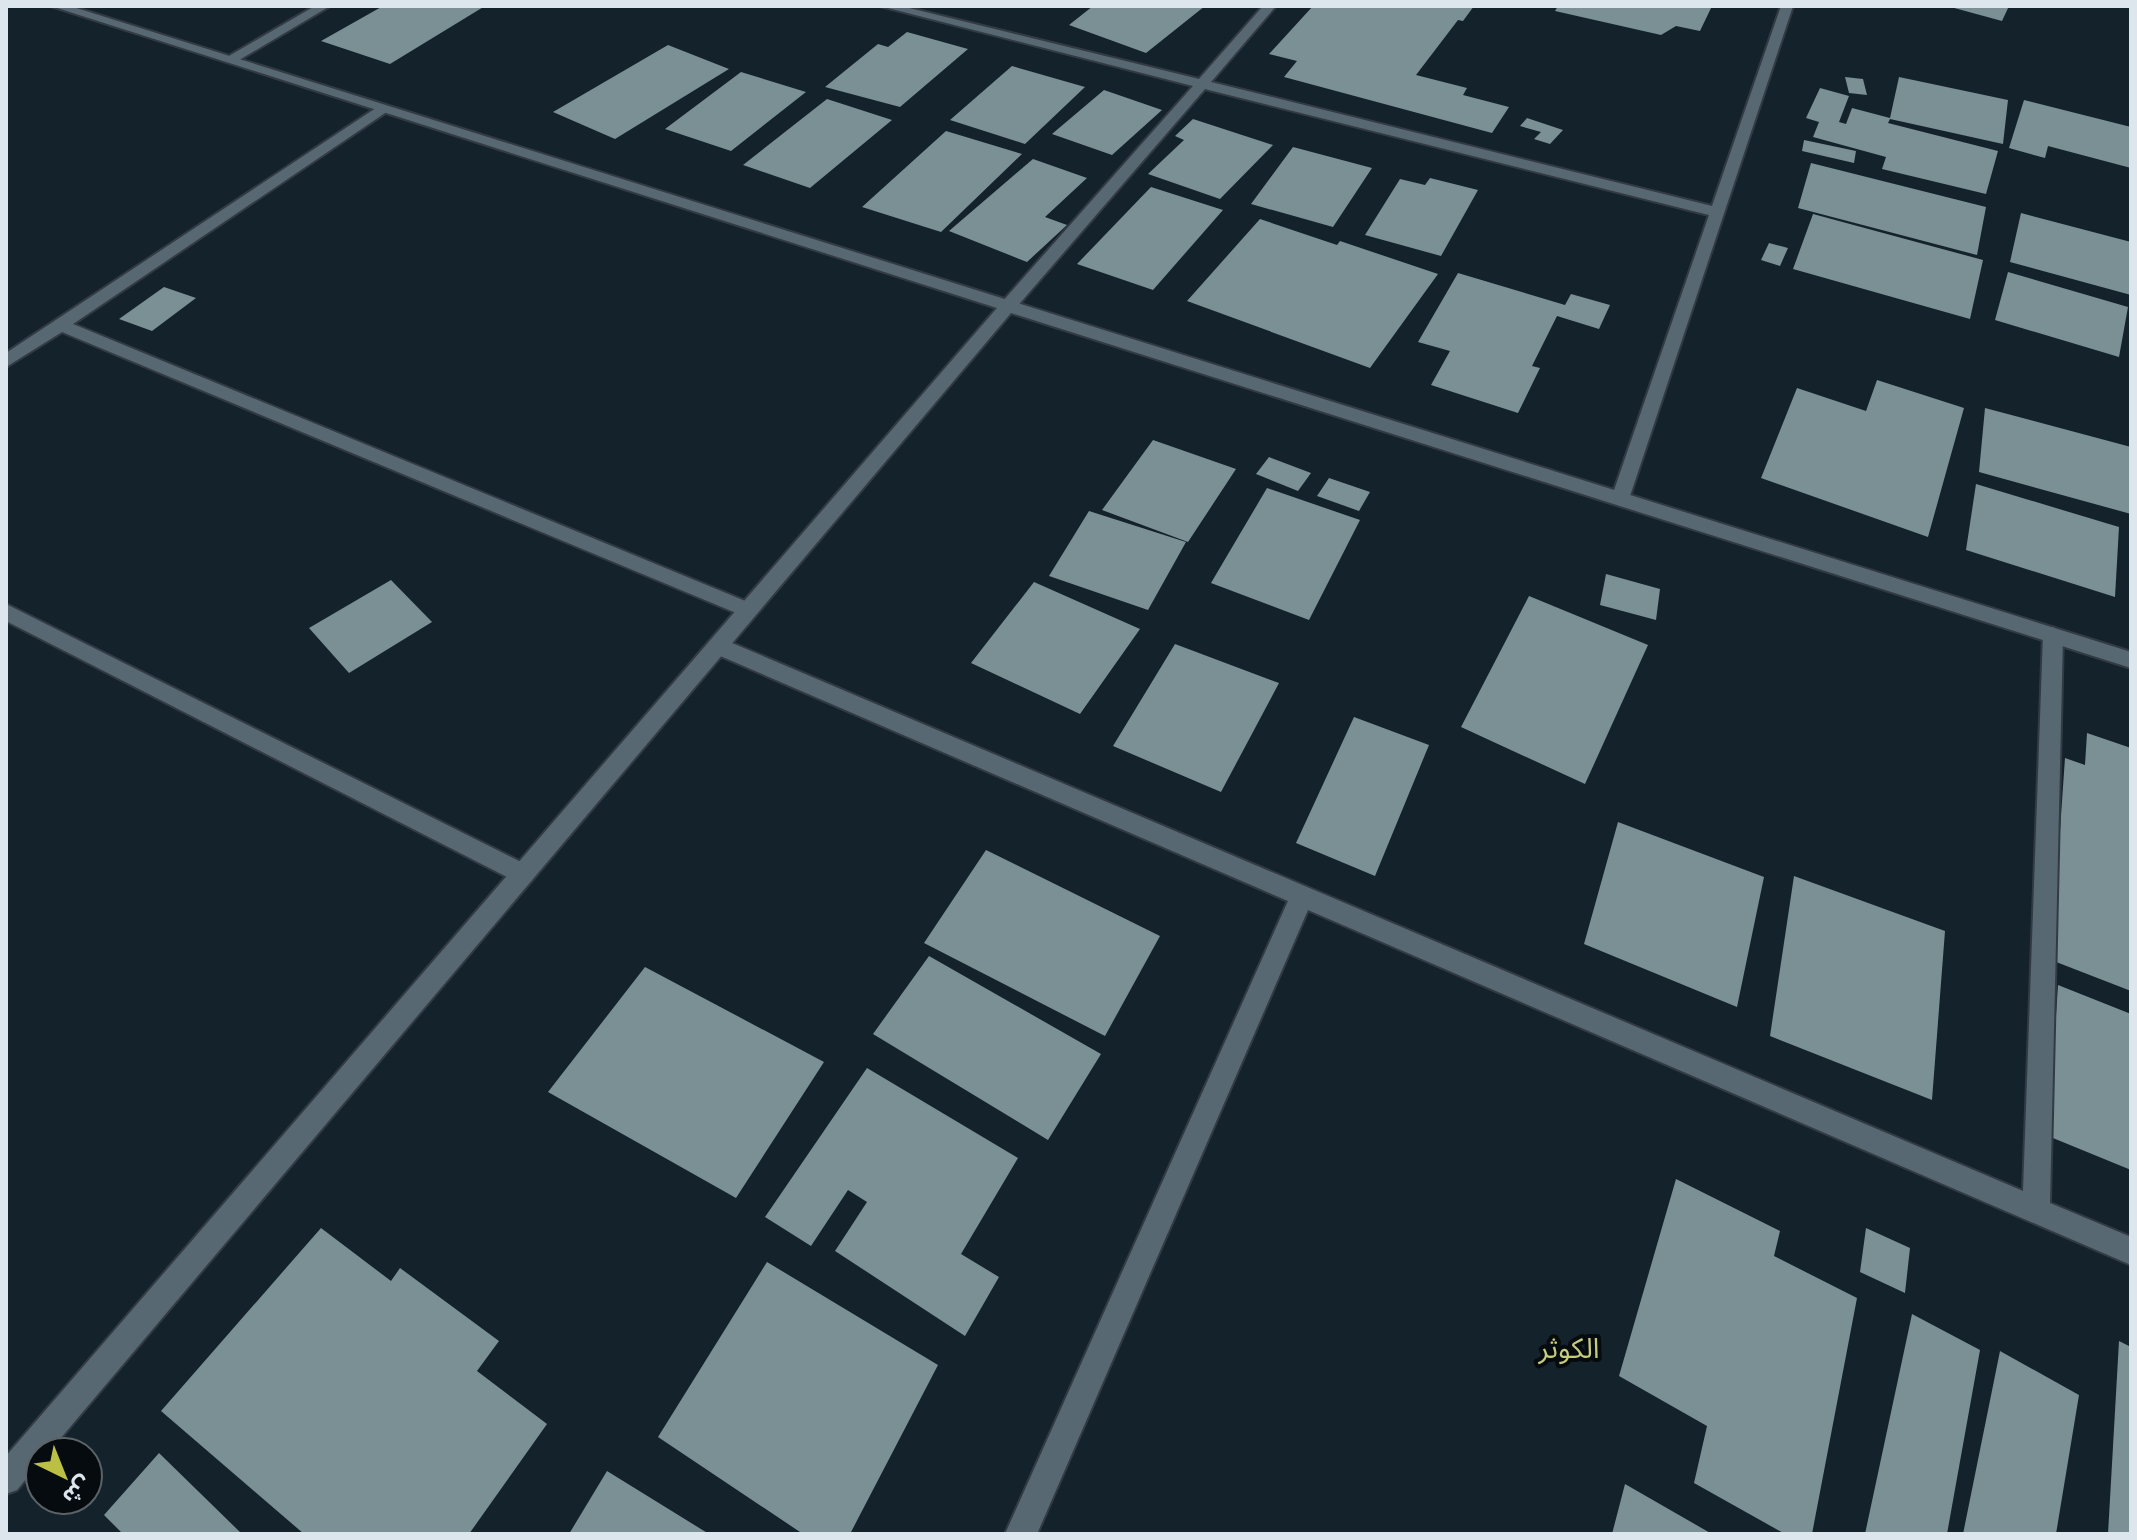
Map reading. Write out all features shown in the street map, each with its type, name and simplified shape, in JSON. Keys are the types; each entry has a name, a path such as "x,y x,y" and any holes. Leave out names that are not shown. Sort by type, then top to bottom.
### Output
{"street":[{"path":"57,6 2131,660"},
{"path":"229,60 324,6"},
{"path":"886,6 1717,212"},
{"path":"6,1479 1008,306 1270,6"},
{"path":"1620,499 1787,6"},
{"path":"9,356 61,325 384,109"},
{"path":"61,325 748,610"},
{"path":"6,612 523,874"},
{"path":"2036,1210 2053,635"},
{"path":"718,646 2131,1251"},
{"path":"1021,1534 1302,896"}],"building":[{"path":"383,6 485,6 390,64 321,41"},
{"path":"1093,6 1205,6 1146,53 1069,25"},
{"path":"1313,6 1474,6 1463,21 1458,20 1416,75 1467,88 1463,95 1509,107 1492,133 1284,77 1297,61 1269,54"},
{"path":"1558,6 1712,6 1700,31 1676,26 1661,35 1555,11"},
{"path":"1947,6 2009,6 2002,21"},
{"path":"907,32 968,49 900,107 825,87 878,44 888,47"},
{"path":"668,45 729,69 615,139 553,112"},
{"path":"1012,66 1085,87 1025,144 950,120"},
{"path":"741,72 806,92 731,151 665,129"},
{"path":"1845,77 1863,79 1867,95 1849,93"},
{"path":"1899,77 2008,100 2003,144 1890,119 1888,123 1998,151 1986,194 1882,169 1886,157 1813,137 1819,122 1806,118 1820,88 1849,96 1839,122 1846,124 1852,108 1890,118"},
{"path":"1104,90 1162,110 1112,155 1052,134"},
{"path":"827,99 892,120 810,188 743,165"},
{"path":"2024,100 2131,127 2131,168 2048,146 2045,158 2009,148"},
{"path":"1527,118 1563,130 1550,144 1534,139 1541,132 1520,126"},
{"path":"1193,119 1273,145 1220,199 1148,174 1184,140 1175,136"},
{"path":"946,131 1022,154 941,232 862,207"},
{"path":"1804,140 1856,151 1854,163 1802,151"},
{"path":"1293,147 1372,168 1333,227 1251,204"},
{"path":"1033,159 1087,178 1045,217 1067,225 1027,262 949,231"},
{"path":"1811,163 1986,207 1977,255 1798,208"},
{"path":"1430,178 1478,190 1441,256 1365,235 1400,179 1425,185"},
{"path":"1151,187 1223,210 1153,290 1077,264"},
{"path":"2021,213 2131,242 2131,295 2010,262"},
{"path":"1813,214 1983,260 1970,319 1793,269"},
{"path":"1260,219 1337,245 1340,241 1438,274 1370,368 1187,301"},
{"path":"1769,243 1788,248 1780,266 1761,260"},
{"path":"2008,272 2128,307 2119,357 1995,320"},
{"path":"1458,273 1565,305 1571,294 1610,305 1599,329 1557,316 1532,366 1540,368 1518,413 1431,385 1450,351 1418,342"},
{"path":"164,287 196,298 152,331 119,319"},
{"path":"1877,380 1964,408 1928,537 1761,478 1797,388 1866,411"},
{"path":"1985,408 2131,447 2131,514 1979,472"},
{"path":"1153,440 1236,469 1188,542 1102,510"},
{"path":"1269,457 1311,473 1298,491 1256,474"},
{"path":"1329,478 1370,492 1359,511 1317,496"},
{"path":"1976,484 2119,527 2115,597 1966,550"},
{"path":"1267,488 1360,520 1309,620 1211,583"},
{"path":"1089,511 1186,542 1148,610 1049,576"},
{"path":"1606,574 1660,589 1656,620 1600,605"},
{"path":"391,580 432,622 349,673 309,628"},
{"path":"1034,582 1140,629 1080,714 971,663"},
{"path":"1529,596 1648,645 1585,784 1461,727"},
{"path":"1175,644 1279,683 1221,792 1113,746"},
{"path":"1354,717 1429,745 1375,876 1296,843"},
{"path":"2087,733 2131,748 2131,991 2051,960 2065,758 2085,765"},
{"path":"1618,822 1764,877 1737,1007 1584,944"},
{"path":"986,850 1160,936 1105,1036 924,943"},
{"path":"1794,876 1945,931 1932,1100 1770,1036"},
{"path":"929,956 1101,1054 1048,1140 873,1034"},
{"path":"645,967 824,1062 736,1198 548,1092"},
{"path":"2058,985 2131,1014 2131,1170 2048,1136"},
{"path":"867,1068 1018,1158 961,1254 999,1277 965,1336 835,1251 867,1202 848,1190 811,1246 765,1217"},
{"path":"1676,1179 1780,1231 1774,1256 1857,1298 1812,1534 1785,1534 1694,1483 1707,1426 1619,1376"},
{"path":"321,1228 391,1281 400,1268 499,1341 477,1371 547,1424 469,1534 304,1534 161,1411"},
{"path":"1866,1228 1910,1248 1905,1293 1860,1272"},
{"path":"767,1262 938,1365 850,1534 803,1534 658,1437"},
{"path":"1912,1314 1980,1350 1947,1534 1865,1534"},
{"path":"2119,1341 2131,1347 2131,1534 2108,1534"},
{"path":"2000,1351 2079,1395 2056,1534 1963,1534"},
{"path":"159,1453 242,1534 123,1534 104,1515"},
{"path":"607,1471 709,1534 569,1534"},
{"path":"1625,1484 1712,1534 1612,1534"}],"district":[{"name":"الكوثر","path":"1569,1348"}]}
